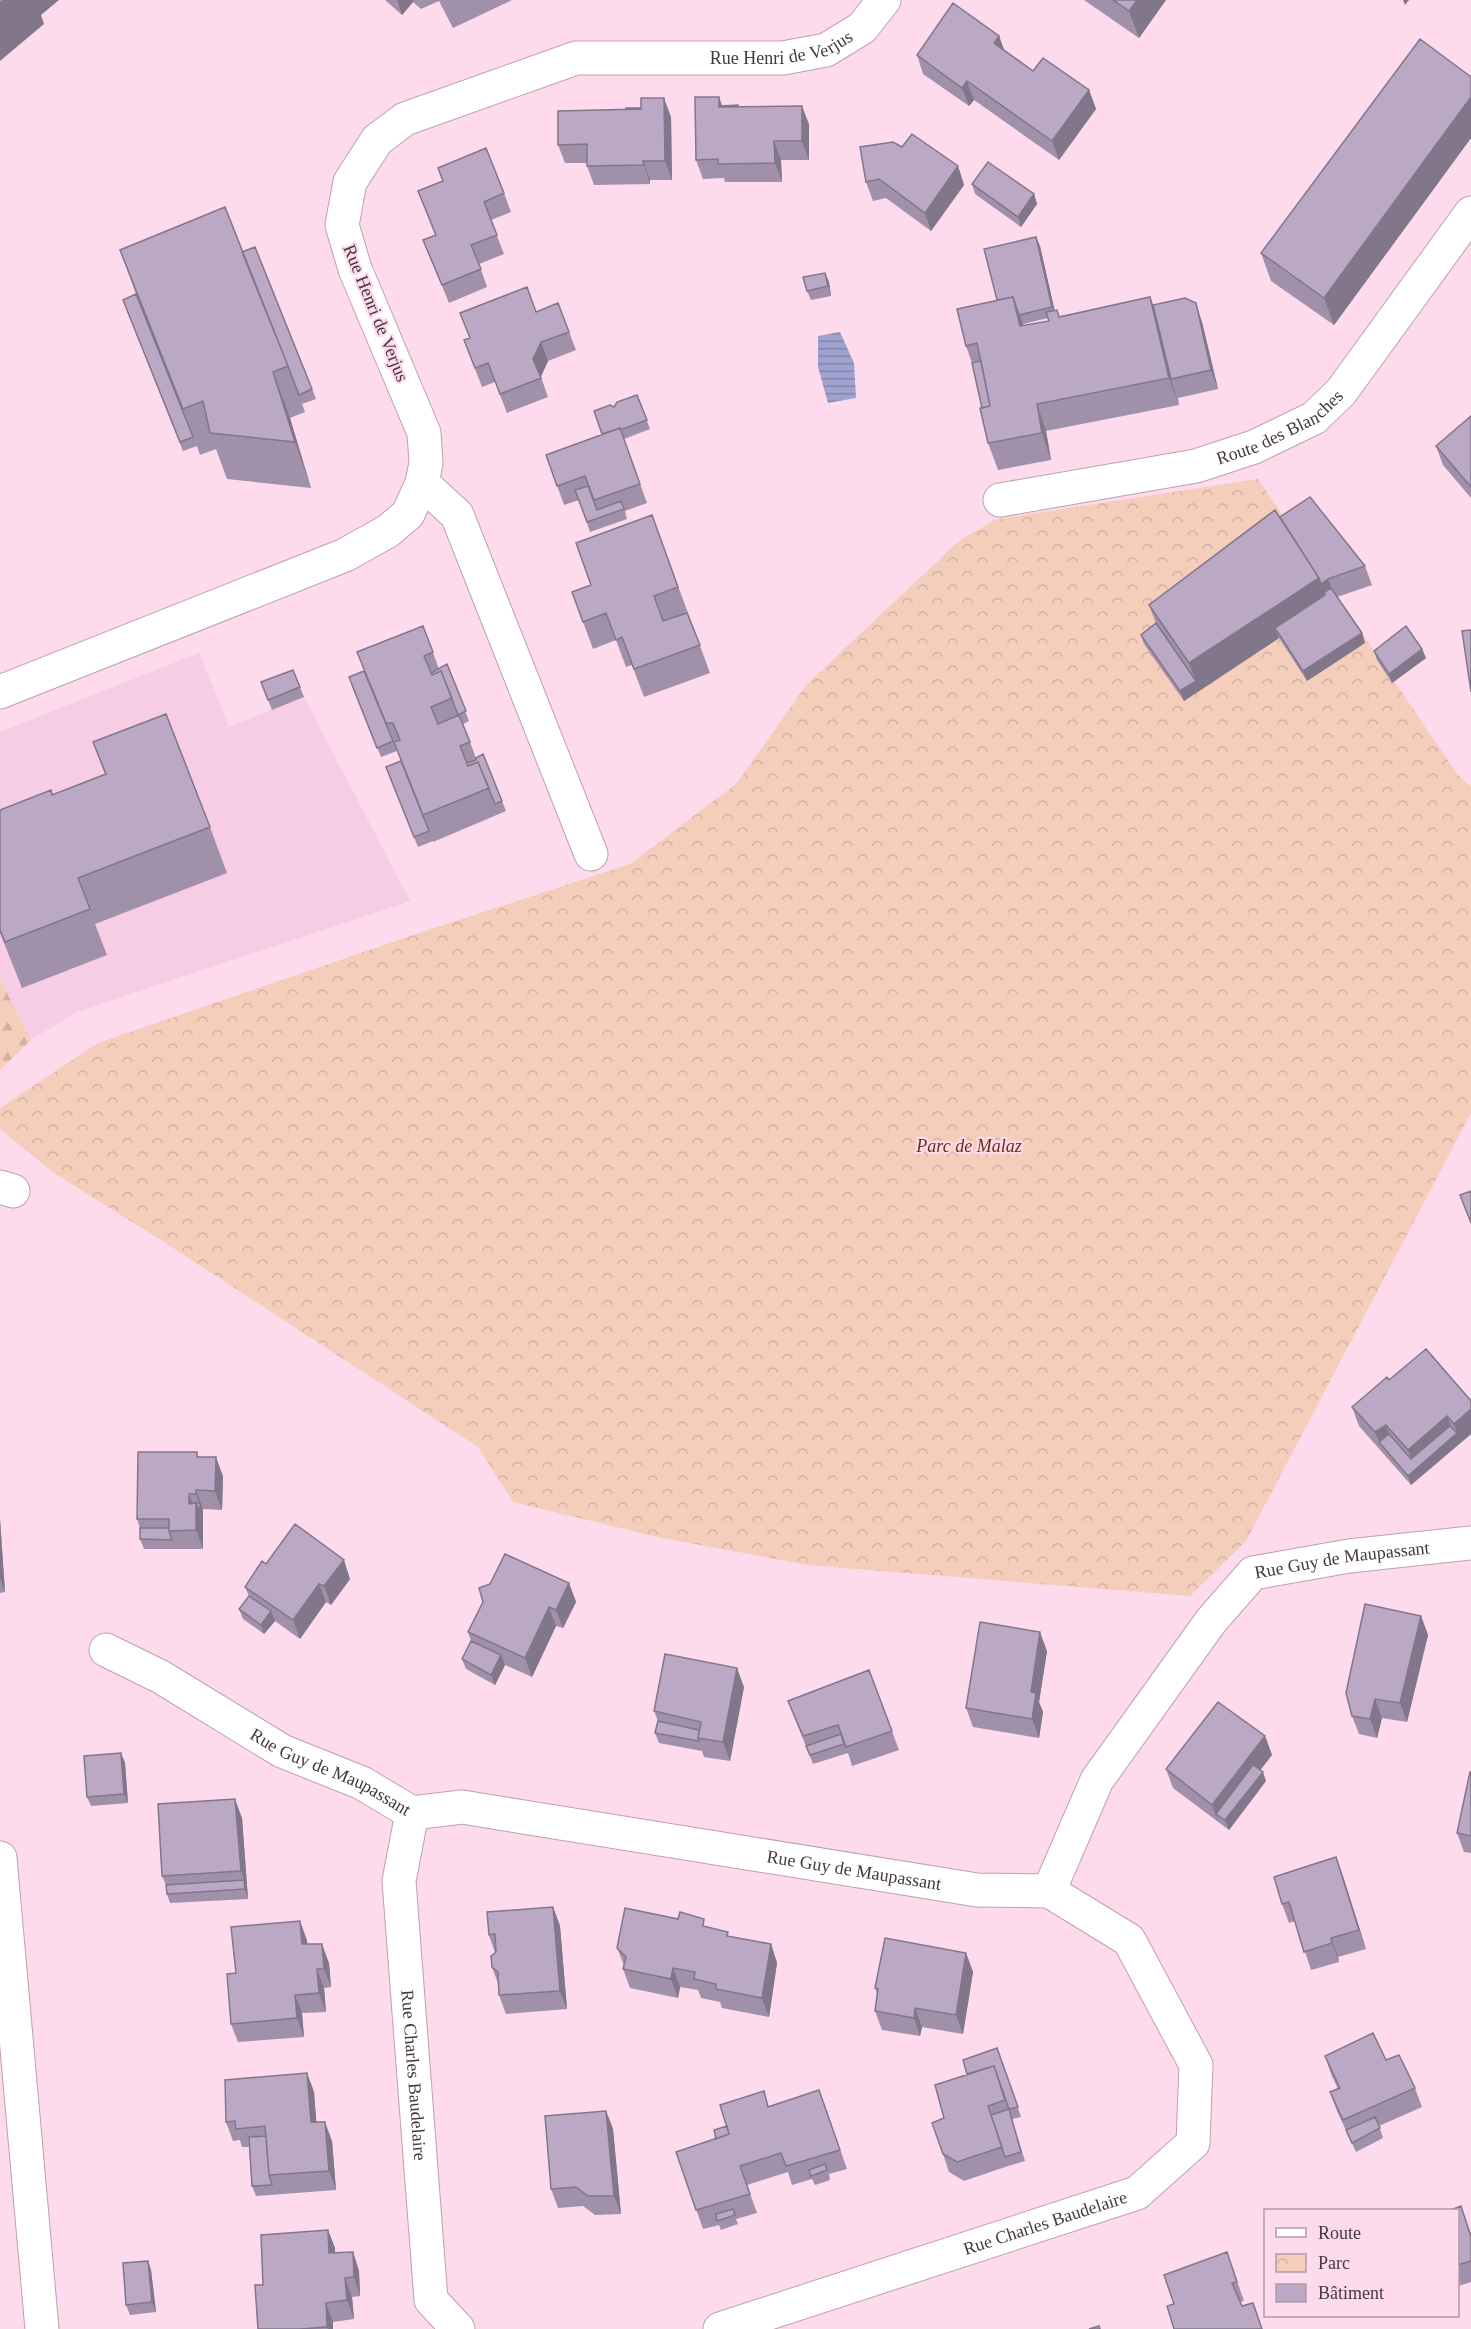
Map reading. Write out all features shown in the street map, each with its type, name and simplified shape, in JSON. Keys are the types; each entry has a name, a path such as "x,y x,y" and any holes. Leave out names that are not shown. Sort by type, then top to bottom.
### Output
{"street":[{"name":"Rue Henri de Verjus","path":"0,692 345,555 388,531 408,514 422,483 426,464 424,433 355,269 342,225 350,182 377,140 405,119 576,58 783,58 826,50 862,28 884,0"},
{"name":"Route des Blanches","path":"1000,500 1196,466 1254,447 1314,418 1341,392 1471,213"},
{"path":"422,483 457,515 591,854"},
{"name":"Rue Guy de Maupassant","path":"106,1650 161,1677 282,1751 362,1783 412,1813 462,1807 977,1890 1049,1891 1097,1780 1211,1621 1253,1573 1349,1556 1471,1543"},
{"name":"Rue Charles Baudelaire","path":"412,1813 399,1881 431,2300 458,2329"},
{"path":"0,1858 42,2329"},
{"name":"Rue Charles Baudelaire","path":"720,2329 1137,2193 1193,2143 1196,2065 1129,1940 1049,1891"}],"shaded area":[{"path":"199,653 229,727 304,697 410,901 77,1012 31,1040 0,979 0,732"}],"green space":[{"name":"Parc de Malaz","path":"1258,479 1457,774 1471,787 1471,1113 1246,1541 1190,1596 808,1565 662,1538 513,1502 478,1447 54,1173 0,1129 0,1108 98,1043 416,934 630,864 736,784 807,684 960,540 997,519"},
{"path":"0,979 31,1040 0,1070"}],"water":[{"path":"840,332 854,363 856,398 828,403 818,367 818,336"}],"building":[{"path":"1113,0 1137,0 1129,11"},
{"path":"953,3 999,36 994,43 1033,71 1043,58 1089,90 1052,141 967,81 962,88 917,55"},
{"path":"1420,39 1471,77 1471,97 1324,298 1261,253"},
{"path":"695,97 719,97 719,107 802,106 802,141 774,141 775,163 718,164 718,159 696,160"},
{"path":"641,98 664,98 665,161 643,161 644,165 587,166 587,144 558,145 558,111 641,109"},
{"path":"912,134 958,166 925,213 879,179 866,182 860,147 893,142 902,147"},
{"path":"486,148 504,193 484,202 497,235 471,245 481,269 442,285 423,240 436,235 418,191 443,181 438,168"},
{"path":"988,162 1034,194 1018,217 972,184"},
{"path":"225,207 288,366 273,372 295,442 210,433 203,401 183,409 120,250"},
{"path":"1036,237 1052,307 1019,315 1013,297 997,300 984,249"},
{"path":"255,247 312,389 299,395 242,252"},
{"path":"825,273 828,286 807,291 803,277"},
{"path":"527,287 536,312 558,303 569,332 541,342 533,359 541,378 500,394 488,363 475,368 464,340 470,338 460,313"},
{"path":"136,294 193,437 180,442 123,300"},
{"path":"1013,297 1020,326 1049,321 1046,312 1057,310 1059,317 1150,297 1169,378 1037,404 1042,433 988,443 980,408 990,406 977,343 966,346 957,309"},
{"path":"1185,298 1196,303 1211,370 1171,379 1153,305"},
{"path":"981,361 990,406 982,408 972,363"},
{"path":"637,395 647,420 602,434 594,411 610,405 614,407 617,402"},
{"path":"1471,416 1471,487 1436,446"},
{"path":"620,428 640,484 594,500 585,476 557,486 546,455"},
{"path":"588,486 597,510 621,501 624,509 587,522 575,490"},
{"path":"1310,497 1365,566 1328,579 1321,584 1280,517"},
{"path":"1275,510 1319,578 1189,663 1149,605"},
{"path":"652,515 678,587 654,596 663,621 687,613 700,645 634,669 622,637 616,640 606,613 583,622 572,592 591,585 576,543"},
{"path":"1331,588 1362,633 1303,671 1275,628 1325,595 1324,593"},
{"path":"1156,623 1196,681 1180,691 1141,635"},
{"path":"423,626 433,652 424,656 432,675 441,671 452,698 431,707 438,724 459,715 470,742 460,746 468,766 478,762 489,788 423,815 394,742 400,740 393,723 386,723 357,652"},
{"path":"1406,626 1422,649 1389,674 1374,651"},
{"path":"1471,630 1471,692 1462,631"},
{"path":"447,664 466,711 458,715 441,671 432,675 431,673"},
{"path":"293,670 300,687 268,700 261,682"},
{"path":"364,671 393,741 377,748 349,677"},
{"path":"166,714 210,827 78,878 90,909 5,942 0,930 0,810 51,790 52,795 106,774 93,742"},
{"path":"483,754 502,801 495,804 478,762 468,766 467,763"},
{"path":"401,761 429,831 414,837 386,767"},
{"path":"1471,1191 1471,1223 1460,1195"},
{"path":"1426,1349 1471,1401 1471,1409 1454,1424 1447,1416 1408,1450 1386,1425 1375,1432 1352,1407 1387,1377 1389,1380"},
{"path":"1450,1426 1457,1433 1408,1476 1379,1442 1389,1434 1411,1459"},
{"path":"138,1452 197,1452 197,1457 216,1457 215,1491 196,1490 196,1494 189,1494 189,1504 196,1503 196,1530 169,1531 169,1519 137,1519"},
{"path":"295,1524 344,1560 324,1586 319,1584 293,1620 245,1587 262,1561 266,1564"},
{"path":"140,1528 169,1528 172,1540 140,1539"},
{"path":"505,1554 569,1583 556,1610 549,1607 525,1658 468,1632 483,1602 479,1588 490,1584"},
{"path":"249,1596 271,1611 261,1625 239,1609"},
{"path":"1365,1604 1421,1616 1400,1703 1375,1699 1370,1719 1352,1716 1346,1693"},
{"path":"980,1622 1040,1632 1031,1692 1036,1693 1032,1719 966,1708"},
{"path":"471,1641 501,1655 491,1675 462,1659"},
{"path":"665,1654 737,1668 723,1742 698,1738 701,1722 654,1711"},
{"path":"869,1670 892,1731 846,1747 838,1725 803,1736 788,1701"},
{"path":"1218,1702 1265,1736 1212,1805 1166,1769"},
{"path":"658,1721 699,1730 699,1741 655,1733"},
{"path":"841,1734 844,1744 810,1755 806,1746"},
{"path":"121,1753 124,1794 87,1797 84,1756"},
{"path":"1253,1765 1263,1772 1225,1820 1216,1814"},
{"path":"1471,1772 1471,1836 1457,1833"},
{"path":"235,1799 241,1871 162,1876 158,1804"},
{"path":"1336,1857 1359,1930 1331,1938 1332,1943 1304,1952 1289,1902 1282,1904 1274,1877"},
{"path":"244,1880 245,1889 167,1894 166,1885"},
{"path":"553,1907 560,1991 499,1995 498,1972 492,1967 491,1956 496,1952 495,1934 489,1935 487,1912"},
{"path":"625,1908 678,1919 680,1912 704,1919 703,1926 728,1932 727,1936 771,1944 762,1998 716,1989 716,1984 694,1979 695,1972 673,1968 671,1979 623,1969 626,1957 617,1948"},
{"path":"300,1921 302,1944 322,1944 324,1969 317,1969 319,1993 295,1995 297,2018 231,2024 227,1974 236,1973 231,1927"},
{"path":"885,1938 966,1953 956,2015 915,2008 914,2018 875,2011 878,1989 875,1988"},
{"path":"1373,2033 1386,2060 1399,2055 1415,2088 1343,2120 1330,2092 1340,2088 1325,2056"},
{"path":"997,2048 1018,2107 1009,2109 994,2066 967,2074 963,2060"},
{"path":"994,2066 1005,2100 988,2106 1002,2147 957,2162 943,2154 932,2123 944,2118 935,2085"},
{"path":"307,2073 311,2122 325,2122 329,2171 269,2175 265,2126 236,2129 235,2121 226,2122 225,2080"},
{"path":"819,2090 840,2150 786,2166 781,2153 740,2166 750,2194 696,2210 676,2152 729,2134 720,2105 764,2091 768,2107"},
{"path":"1009,2109 1021,2152 1005,2157 991,2115"},
{"path":"606,2111 614,2196 588,2196 576,2187 551,2189 545,2116"},
{"path":"1375,2117 1380,2128 1352,2143 1346,2130"},
{"path":"727,2126 729,2134 716,2139 714,2130"},
{"path":"266,2136 272,2185 252,2186 249,2137"},
{"path":"825,2164 827,2170 811,2176 809,2170"},
{"path":"1461,2206 1471,2237 1471,2261 1459,2265 1459,2209 1453,2209"},
{"path":"733,2209 735,2215 717,2221 716,2214"},
{"path":"328,2230 329,2253 353,2252 354,2277 345,2278 347,2300 326,2303 327,2327 258,2329 255,2285 263,2285 261,2235"},
{"path":"1227,2252 1237,2282 1232,2283 1242,2306 1253,2303 1262,2329 1174,2329 1167,2306 1174,2304 1164,2275"},
{"path":"148,2261 152,2302 126,2305 123,2263"}]}
